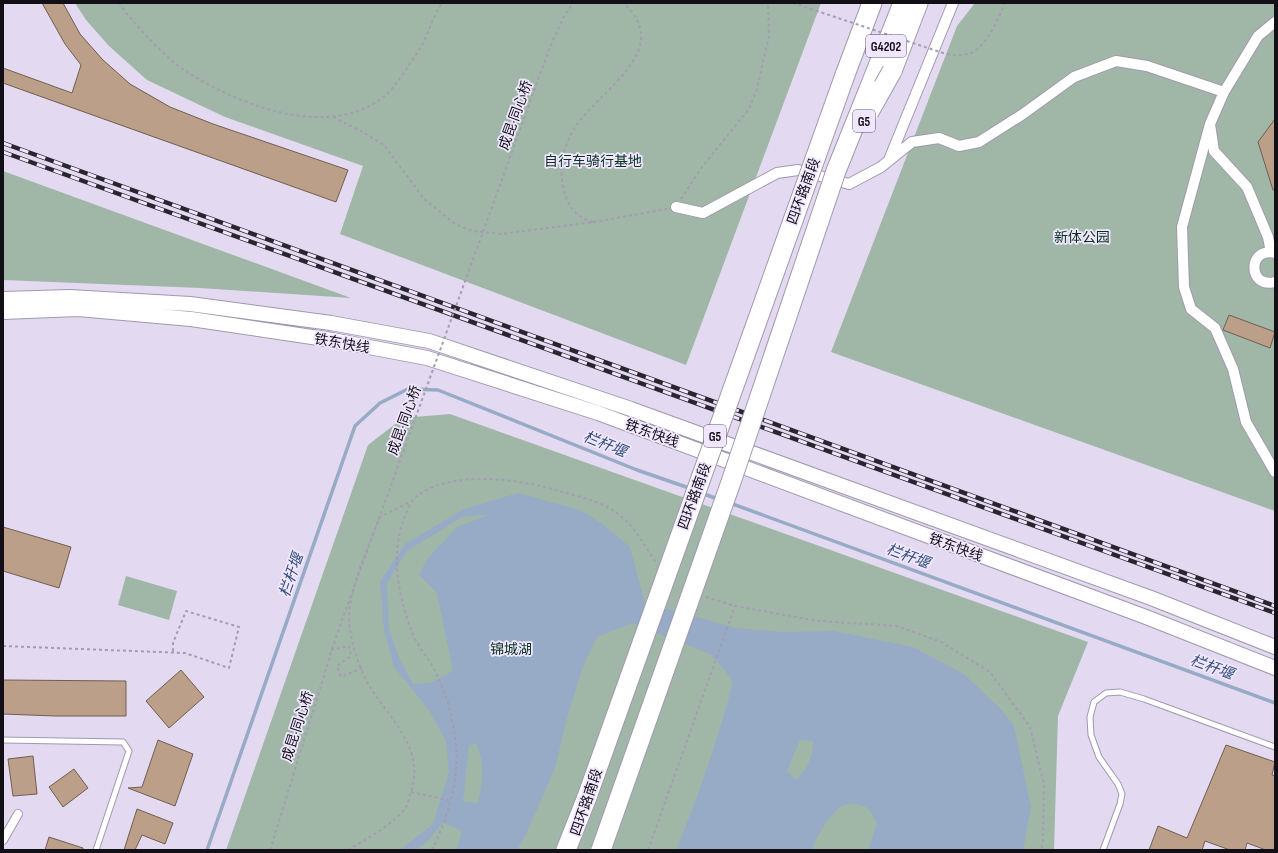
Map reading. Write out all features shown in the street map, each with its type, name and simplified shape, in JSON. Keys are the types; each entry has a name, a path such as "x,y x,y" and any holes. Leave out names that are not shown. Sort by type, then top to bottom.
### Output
{"highway":[{"name":"G5","path":"854,49 866,3"},
{"name":"G4202","path":"854,49 872,3"},
{"name":"四环路南段","path":"601,850 731,482 836,171 903,3"},
{"name":"G5","path":"836,171 892,71 918,3"},
{"name":"四环路南段","path":"569,850 854,49"},
{"path":"566,850 587,797"}],"main road":[{"name":"铁东快线","path":"3,299 70,297 190,304 331,323 429,341 631,409 1151,598 1275,647"},
{"name":"铁东快线","path":"3,312 78,309 191,319 332,340 427,358 598,413 1146,617 1275,668"}],"street":[{"path":"888,161 953,3"},
{"path":"1275,22 1258,36 1224,92 1210,124 1182,227 1184,287 1191,309 1215,328 1232,369 1246,422 1275,472"},
{"path":"676,207 703,213 777,174 798,170 849,184 881,167 912,142 939,138 959,146 979,142 1023,114 1074,77 1116,61 1147,66 1224,92"},
{"path":"1210,124 1214,151 1247,187 1273,252 1261,254 1257,258 1254,267 1255,272 1261,280 1266,283 1275,282"},
{"path":"3,840 18,814"}],"lane":[{"path":"1103,850 1120,804 1122,794 1118,784 1099,757 1091,734 1090,716 1094,702 1106,693 1120,692 1144,699 1275,747"},
{"path":"3,740 123,742 127,746 129,751 96,850"}],"path":[{"path":"119,3 141,30 186,71 234,97 286,113 308,117 333,117 366,108 392,90 412,63 442,3"},
{"name":"成昆·同心桥","path":"270,850 331,650 550,46 563,18 573,3"},
{"path":"594,222 581,218 573,211 565,196 560,180 565,146 574,128 622,76 635,60 640,48 641,36 639,24 634,14 623,3"},
{"path":"333,117 361,131 384,145 424,199 455,224 472,231 501,234 594,222 676,207 702,167 749,109 757,88 768,42 768,3"},
{"path":"793,3 946,54 958,56 972,52 979,47 993,30 1005,3"},
{"path":"348,850 386,827 406,808 414,784 415,763 410,746 367,681 349,629 349,608 360,568 380,517 411,502 430,489 457,480 534,483 600,503 621,516 639,537 658,566"},
{"path":"411,502 398,540 397,575 412,631 435,670 448,702 455,733 456,769 452,801 444,825 432,850"},
{"path":"705,597 735,606 818,621 897,626 941,642 990,672 1030,727 1044,784 1043,841 1041,850"},
{"path":"648,850 735,606"},
{"path":"3,646 185,653 229,668 239,626 186,611 174,643 173,652"},
{"path":"331,650 349,646 351,656 337,666 341,677 362,668"},
{"path":"411,792 452,801"}],"green space":[{"name":"自行车骑行基地","path":"75,3 821,3 686,365 340,234 363,166 225,117 147,80 109,46 86,20"},
{"name":"新体公园","path":"975,3 1275,3 1275,511 831,352 957,26"},
{"path":"3,171 351,298 200,288 3,280"},
{"name":"锦城湖","path":"450,414 1088,642 1058,716 1054,850 226,850 368,445 403,418"},
{"path":"126,576 177,591 169,620 118,605"}],"water":[{"name":"锦城湖","path":"518,493 579,510 603,524 630,547 645,603 736,628 783,632 834,631 913,647 964,674 1002,710 1014,726 1031,807 1023,850 868,850 877,823 868,808 851,804 844,805 839,808 829,818 820,832 812,850 676,850 708,767 733,682 724,669 710,654 632,623 597,637 582,669 566,722 555,768 527,832 517,850 457,850 462,831 443,822 429,840 416,850 400,850 433,824 449,772 446,741 429,710 394,667 384,630 380,582 405,544 464,509","holes":["491,514 457,527 427,559 419,575 437,593 453,671 430,683 413,684 399,658 389,629 387,583 407,551 462,517","800,740 813,741 811,757 800,776 796,780 787,771","476,744 481,759 482,780 478,803 463,802 469,745"]}],"building":[{"path":"42,3 63,3 80,34 103,60 130,84 170,107 213,124 348,170 336,202 3,83 3,68 72,93 81,65 65,44"},
{"path":"1275,119 1275,190 1273,190 1258,142"},
{"path":"1229,315 1275,332 1270,348 1223,330"},
{"path":"3,527 71,547 59,588 3,571"},
{"path":"181,670 204,697 169,728 146,701"},
{"path":"3,680 126,681 126,716 3,714"},
{"path":"158,740 193,754 175,806 128,788 142,787"},
{"path":"1226,745 1275,762 1272,775 1275,776 1275,850 1266,850 1247,843 1245,850 1230,850 1205,841 1202,850 1149,850 1158,826 1187,838"},
{"path":"33,756 37,794 13,796 8,759"},
{"path":"74,769 88,788 63,807 49,787"},
{"path":"137,809 173,823 165,844 142,835 135,850 124,850"},
{"path":"49,837 83,848 83,850 45,850"}],"waterway":[{"name":"栏杆堰","path":"207,850 355,426 380,403 408,389 438,390 637,470 692,489"},
{"name":"栏杆堰","path":"701,493 718,499"},
{"name":"栏杆堰","path":"730,503 1275,703"}],"railway":[{"path":"3,143 1275,606"},
{"path":"3,152 1275,613"}]}
